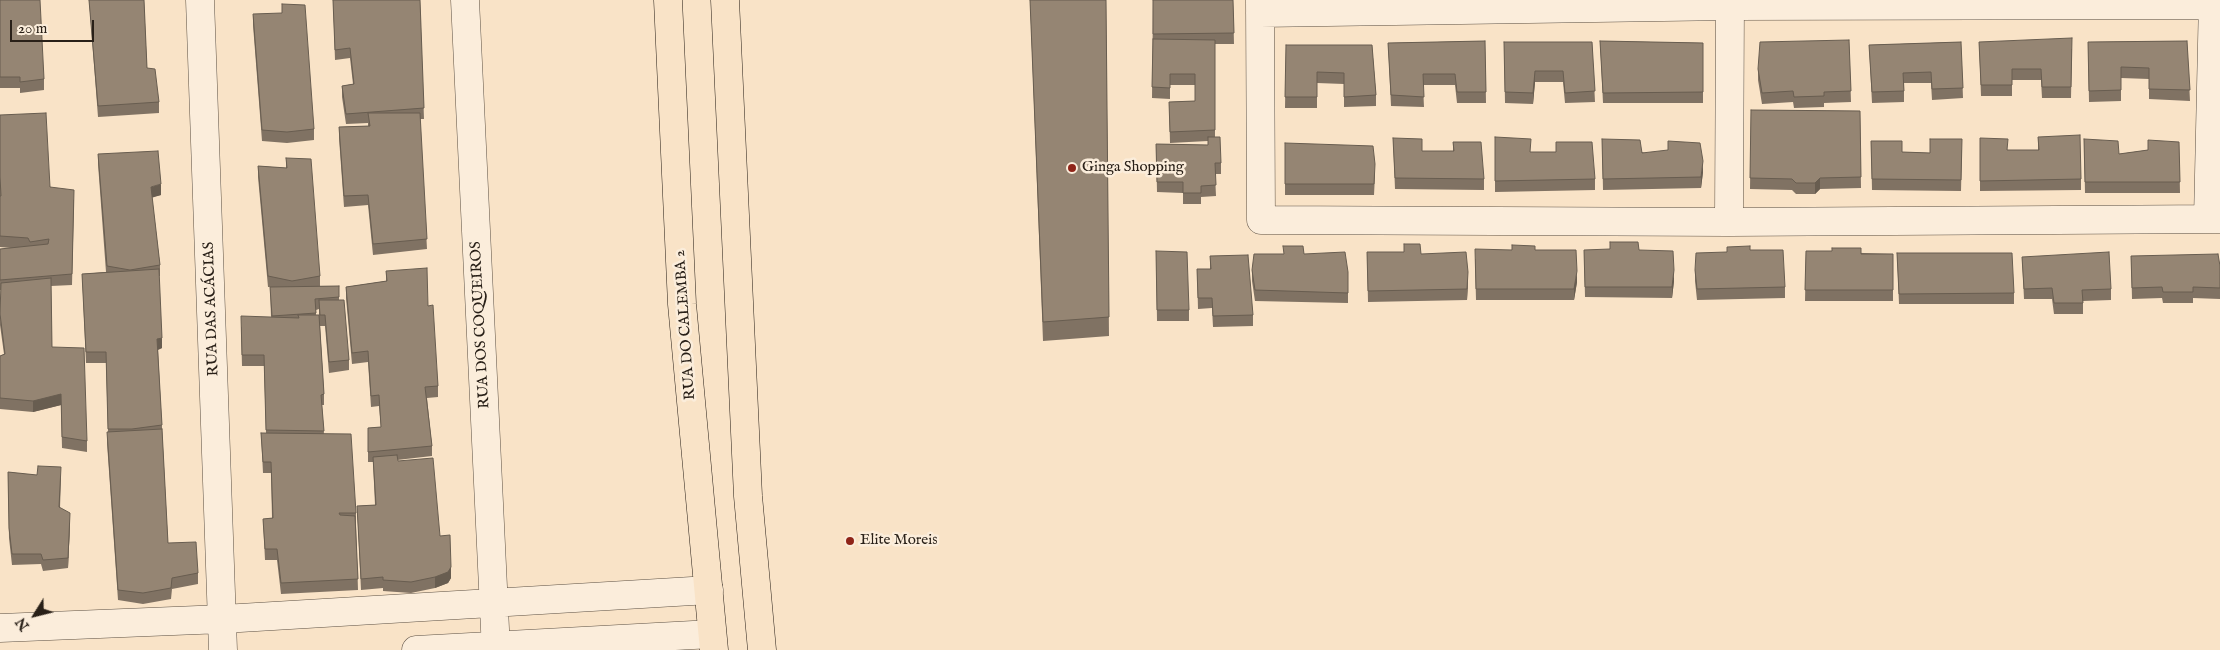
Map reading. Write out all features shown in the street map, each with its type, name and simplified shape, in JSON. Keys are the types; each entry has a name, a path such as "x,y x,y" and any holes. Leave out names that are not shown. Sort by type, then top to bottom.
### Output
{"main road":[{"name":"RUA DO CALEMBA 2","path":"668,0 682,304 713,642"},
{"path":"725,0 748,496 762,650"}],"street":[{"name":"RUA DAS ACÁCIAS","path":"200,0 223,650"},
{"name":"RUA DOS COQUEIROS","path":"465,0 496,648"},
{"path":"1729,222 1730,3"},
{"path":"1730,3 2215,3 2214,219 1729,222 1261,220 1260,7 1730,3"},
{"path":"0,628 223,619 709,590"},
{"path":"416,650 713,642"}],"building":[{"path":"0,0 40,0 44,79 20,82 20,77 0,77"},
{"path":"89,0 144,0 147,68 155,69 159,102 98,106"},
{"path":"333,0 420,0 424,108 346,114 342,86 354,84 350,48 335,50"},
{"name":"Ginga Shopping","path":"1030,0 1106,0 1109,317 1043,322"},
{"path":"1153,0 1233,0 1234,33 1153,34"},
{"path":"282,4 305,5 314,129 287,132 262,130 253,14 282,13"},
{"path":"2072,38 2071,87 2042,87 2041,69 2012,69 2012,85 1981,85 1979,42"},
{"path":"1153,39 1215,40 1215,130 1170,132 1169,102 1195,101 1195,74 1170,74 1170,88 1152,87"},
{"path":"1849,40 1851,91 1824,92 1824,96 1794,97 1793,91 1762,93 1758,69 1760,42"},
{"path":"1485,41 1486,92 1457,92 1455,74 1423,74 1424,97 1391,95 1388,43"},
{"path":"1600,41 1703,43 1703,92 1603,93"},
{"path":"2187,41 2190,90 2149,89 2149,68 2121,67 2121,90 2089,91 2088,42"},
{"path":"1504,42 1592,42 1595,91 1565,93 1563,71 1535,71 1533,93 1505,92"},
{"path":"1961,42 1963,88 1932,89 1931,72 1903,73 1904,91 1872,92 1869,45"},
{"path":"1286,45 1372,45 1376,95 1344,97 1344,73 1317,72 1317,97 1285,97"},
{"path":"1751,110 1860,111 1861,177 1820,178 1815,183 1796,183 1792,179 1750,178"},
{"path":"46,113 50,187 74,190 72,274 0,280 0,249 48,244 49,239 30,242 28,238 0,236 0,115"},
{"path":"368,113 420,113 427,239 373,244 368,195 344,196 339,127 370,126"},
{"path":"2080,135 2081,179 1980,181 1980,138 2008,139 2007,150 2039,150 2038,137"},
{"path":"1208,137 1220,137 1221,163 1215,163 1216,185 1201,186 1201,193 1183,193 1183,182 1157,182 1156,144 1208,145"},
{"path":"1495,137 1531,139 1530,152 1556,152 1556,142 1592,142 1595,179 1495,181"},
{"path":"1393,138 1422,139 1422,151 1454,151 1453,142 1481,142 1484,179 1395,178"},
{"path":"1602,139 1640,140 1642,153 1668,150 1668,141 1700,143 1703,161 1701,177 1603,179"},
{"path":"1930,139 1962,139 1961,180 1872,179 1871,141 1902,141 1902,152 1930,153"},
{"path":"2084,139 2118,141 2119,154 2148,150 2148,140 2179,142 2180,182 2085,182"},
{"path":"1285,143 1373,146 1375,164 1374,184 1285,184"},
{"path":"158,151 161,184 151,187 160,265 130,270 107,266 98,154"},
{"path":"286,158 311,159 320,276 292,281 268,276 258,166 287,168"},
{"path":"1610,242 1638,242 1639,250 1673,251 1674,270 1672,287 1585,287 1584,250 1610,249"},
{"path":"1404,244 1420,244 1421,254 1466,252 1467,289 1368,291 1367,252 1404,252"},
{"path":"1512,245 1535,246 1535,250 1576,250 1577,271 1574,289 1476,289 1475,249 1512,250"},
{"path":"1283,246 1303,246 1304,254 1345,252 1348,272 1348,293 1255,290 1252,270 1254,254 1284,254"},
{"path":"1750,246 1750,250 1783,250 1785,287 1697,289 1696,253 1727,252 1727,247"},
{"path":"1832,248 1861,248 1861,254 1893,254 1893,290 1805,290 1806,251 1832,251"},
{"path":"1156,251 1187,252 1189,310 1157,310"},
{"path":"2109,252 2111,289 2082,290 2083,303 2054,303 2052,288 2024,289 2022,257"},
{"path":"1897,253 2012,253 2014,293 1899,294"},
{"path":"2218,254 2220,288 2193,287 2193,292 2163,292 2162,287 2132,288 2131,256"},
{"path":"1248,255 1253,315 1213,316 1212,298 1198,298 1197,269 1211,269 1210,256"},
{"path":"427,268 428,306 433,305 438,386 425,387 432,446 368,452 368,428 381,427 379,395 371,396 368,351 352,353 346,287 387,281 386,271"},
{"path":"159,269 162,338 157,339 162,425 132,429 108,429 106,352 86,352 82,274"},
{"path":"51,278 52,347 84,348 87,441 62,437 61,394 33,401 0,398 0,356 5,354 0,314 1,283"},
{"path":"339,286 339,297 315,299 316,313 272,316 270,287"},
{"path":"319,300 344,300 349,360 329,362 325,315 320,315"},
{"path":"298,315 319,315 324,394 321,395 324,431 266,430 264,355 242,355 241,316 299,318"},
{"path":"162,429 168,543 196,542 198,573 172,578 171,588 143,593 118,590 107,432"},
{"path":"261,433 351,434 356,513 339,513 340,515 355,516 358,579 281,583 277,549 265,549 263,519 273,518 271,462 263,462"},
{"path":"397,455 398,461 433,458 440,536 450,535 451,567 448,572 435,577 411,582 383,580 383,577 361,579 357,506 376,505 373,457"},
{"path":"38,466 61,467 59,507 70,513 68,558 43,560 41,554 12,554 9,528 8,472 37,475"}],"place":[{"name":"Ginga Shopping","path":"1072,168"},
{"name":"Elite Moreis","path":"850,541"}]}
